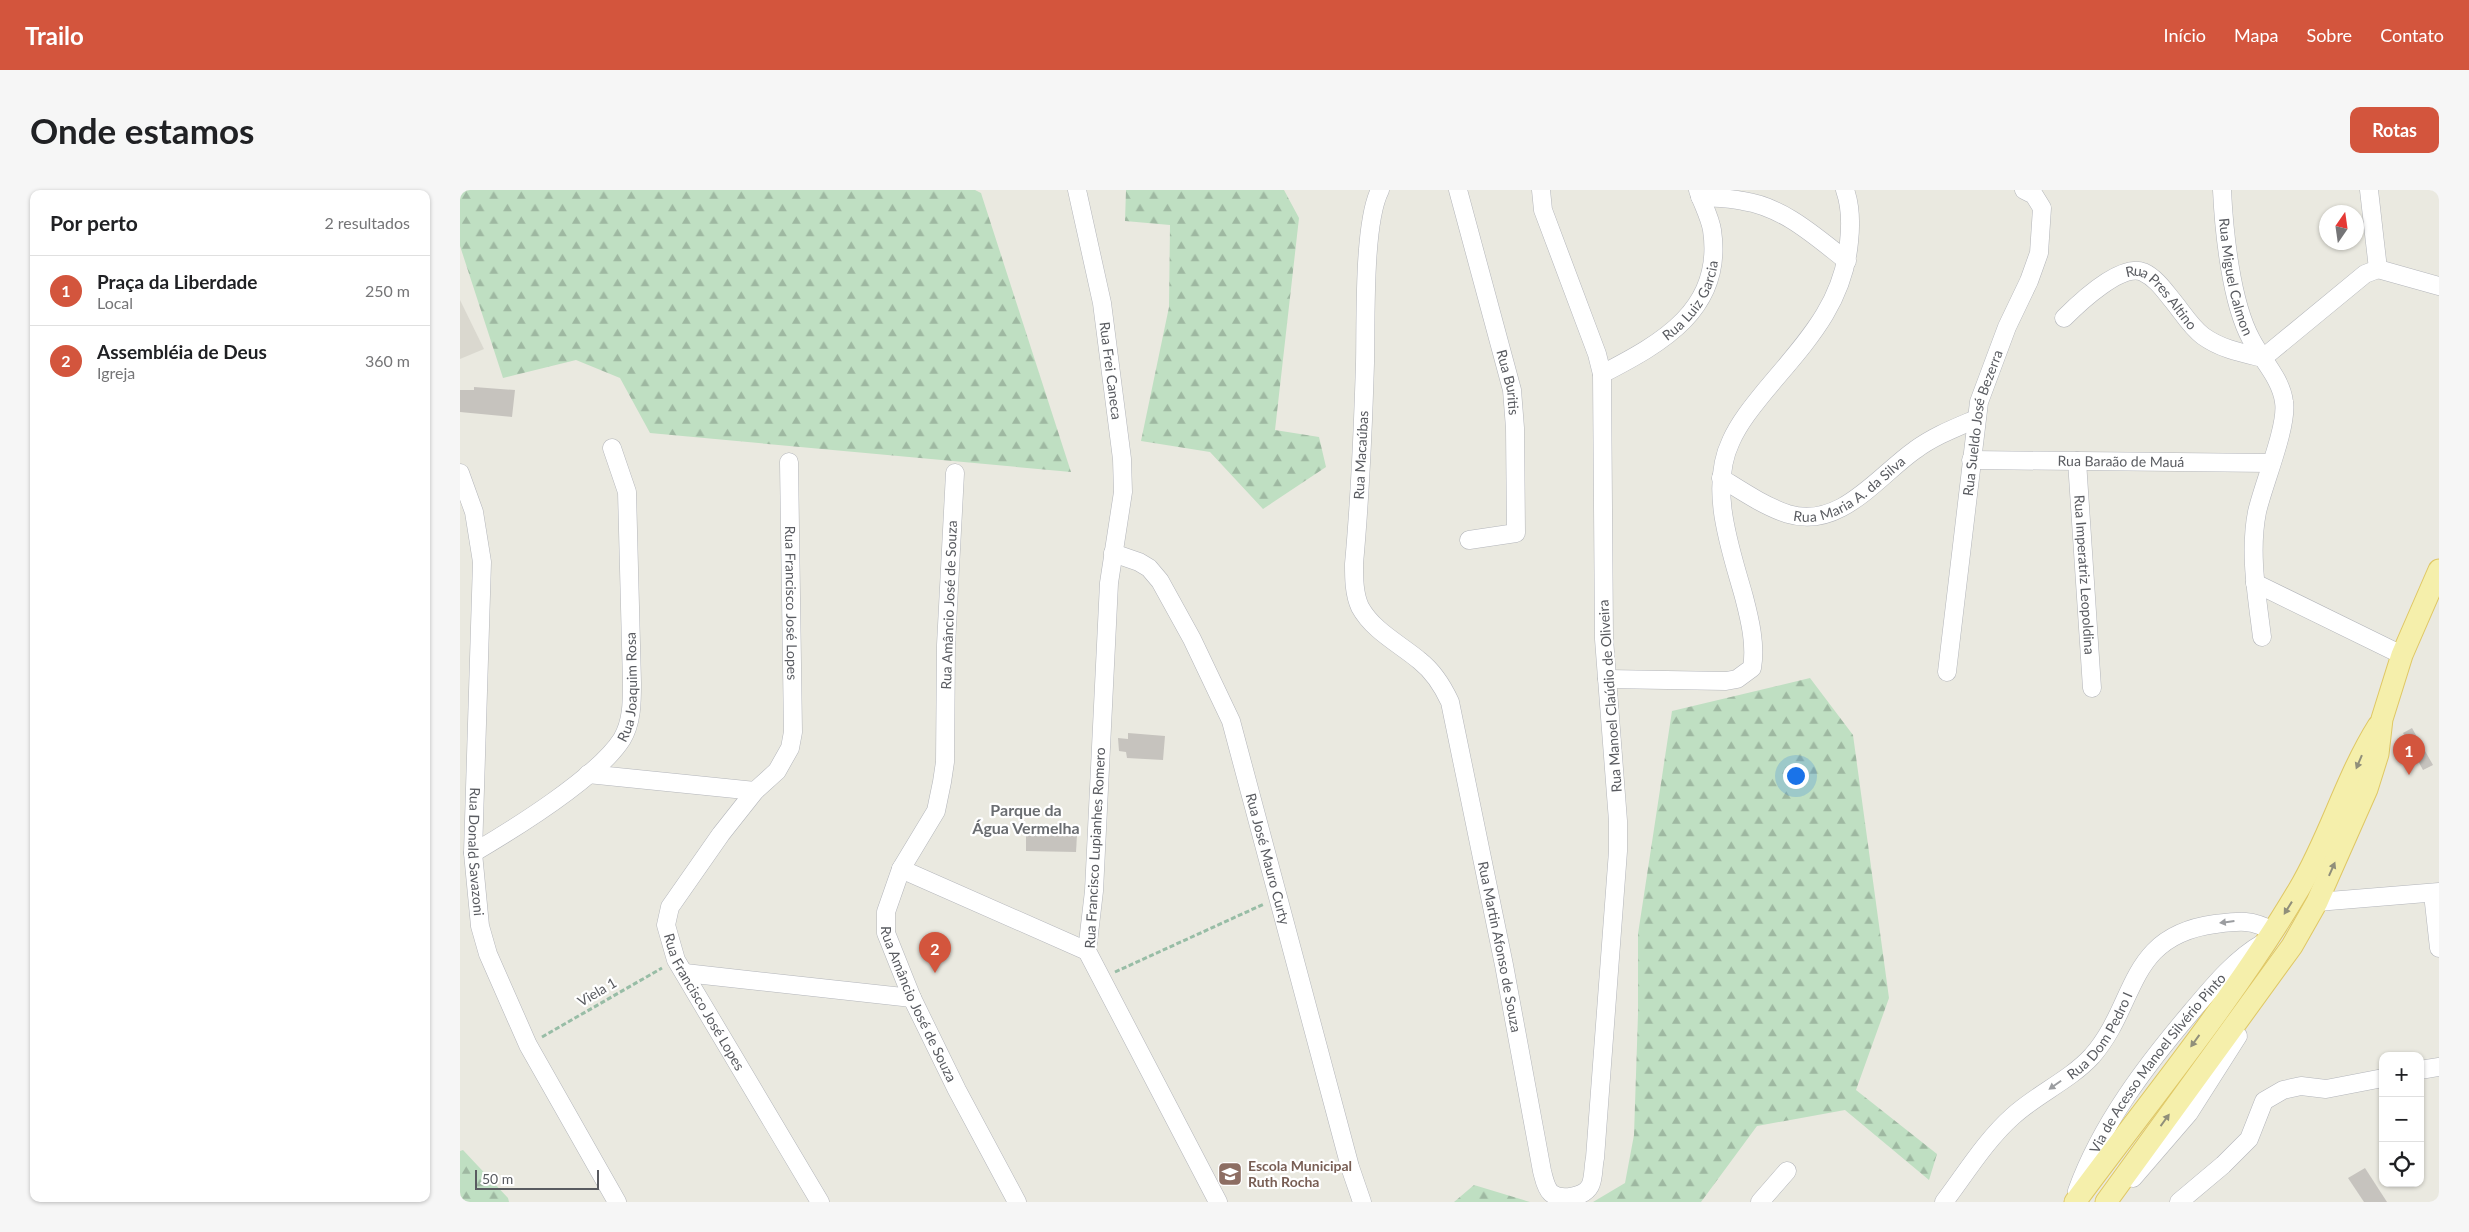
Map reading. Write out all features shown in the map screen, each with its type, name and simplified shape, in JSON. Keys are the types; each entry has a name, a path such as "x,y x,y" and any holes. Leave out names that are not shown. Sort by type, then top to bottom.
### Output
{"main road":[{"name":"Via de Acesso Manoel Silvério Pinto","path":"2106,1202 2292,946 2317,902 2367,789 2378,754 2382,719 2402,655 2439,570"},
{"name":"Via de Acesso Manoel Silvério Pinto","path":"2074,1202 2170,1076 2270,936 2321,850 2365,747 2382,719"},
{"path":"2243,1011 2280,944 2280,937 2270,936"}],"street":[{"name":"Rua Frei Caneca","path":"1076,190 1102,303 1122,459 1123,492 1113,553"},
{"name":"Rua Buritis","path":"1458,190 1512,390 1515,428 1516,533 1469,540"},
{"name":"Rua Manoel Claúdio de Oliveira","path":"1541,190 1543,210 1597,354 1602,374 1604,639 1618,811 1618,850 1591,1185 1582,1193 1568,1197"},
{"path":"1607,678 1726,681 1737,679 1752,668 1754,659 1749,616 1723,508 1721,478 1730,442 1748,412 1824,319 1838,292 1847,261 1851,219 1850,204 1845,190"},
{"name":"Rua Miguel Calmon","path":"2222,190 2233,278 2242,318 2250,338 2279,385 2285,403 2283,421 2257,513 2255,583 2262,637"},
{"path":"2369,190 2378,269"},
{"name":"Rua Macaúbas","path":"1375,194 1370,244 1364,409 1354,564 1355,586 1360,605 1369,622 1422,662 1442,685"},
{"name":"Rua Luiz Garcia","path":"1602,374 1645,352 1680,326 1704,293 1714,263 1712,229 1699,194"},
{"path":"1699,194 1744,201 1775,210 1802,225 1847,261"},
{"name":"Rua Sueldo José Bezerra","path":"1947,672 1976,419 1987,377 2039,252 2042,208 2035,194"},
{"path":"2263,358 2364,274 2378,269 2439,286"},
{"name":"Rua Pres Altino","path":"2064,318 2106,283 2123,272 2142,271 2157,281 2201,334 2215,344 2231,351 2263,358"},
{"name":"Rua Maria A. da Silva","path":"1721,478 1761,503 1789,514 1813,517 1833,512 1849,504 1915,450 1937,436 1976,419"},
{"name":"Rua Joaquim Rosa","path":"472,853 513,830 588,774 622,739 629,723 632,707 627,492 612,448"},
{"name":"Rua Baraão de Mauá","path":"1971,460 2271,463"},
{"name":"Rua Imperatriz Leopoldina","path":"2077,461 2092,688"},
{"name":"Rua Francisco José Lopes","path":"789,462 793,732 786,758 777,771 756,791 698,864 670,907 666,925 680,966 820,1202"},
{"name":"Rua Donald Savazoni","path":"460,473 474,512 482,562 472,853 480,926 488,954 528,1045 617,1202"},
{"name":"Rua Amâncio José de Souza","path":"954,473 946,645 945,762 936,811 901,869 886,912 886,933 912,998 957,1090 1017,1202"},
{"name":"Rua José Mauro Curty","path":"1113,553 1139,562 1149,568 1170,597 1231,721 1350,1167 1362,1202"},
{"name":"Rua Francisco Lupianhes Romero","path":"1113,553 1094,891 1087,951 1218,1202"},
{"path":"2255,583 2402,655"},
{"name":"Rua Martin Afonso de Souza","path":"1442,685 1450,702 1457,726 1542,1171 1546,1185 1551,1192 1558,1196 1568,1197"},
{"path":"588,774 756,791"},
{"path":"901,869 1087,951"},
{"path":"2317,902 2436,893 2439,948"},
{"name":"Rua Dom Pedro I","path":"1944,1202 1991,1139 2013,1116 2090,1057 2104,1041 2127,992 2155,949 2165,941 2183,932 2207,925 2239,921 2257,922 2270,936"},
{"name":"Via de Acesso Manoel Silvério Pinto","path":"2111,1202 2159,1150 2189,1113 2268,989 2292,946"},
{"path":"680,966 912,998"},
{"path":"2424,1069 2439,1066"},
{"path":"2179,1202 2223,1165 2248,1139 2264,1101 2283,1090 2301,1086 2326,1089 2379,1079"},
{"path":"1760,1202 1787,1171"}],"path":[{"path":"1101,978 1279,897"},
{"name":"Viela 1","path":"528,1045 680,966"}],"shaded area":[{"path":"460,300 484,349 460,359"}],"green space":[{"path":"460,190 975,190 981,193 1071,472 650,433 620,378 576,360 503,378 460,246"},
{"path":"1126,190 1284,190 1299,218 1275,430 1319,437 1326,467 1263,509 1210,452 1141,441 1169,307 1170,225 1125,221"},
{"path":"1810,678 1853,735 1889,998 1856,1090 1937,1154 1929,1180 1845,1110 1757,1126 1701,1202 1593,1202 1625,1183 1634,1135 1638,1014 1638,934 1672,711"},
{"path":"463,1150 508,1198 509,1202 460,1202 460,1151"},
{"path":"1474,1185 1530,1202 1454,1202"}],"building":[{"path":"474,387 515,390 512,417 460,412 460,390 474,390"},
{"path":"2412,728 2433,765 2423,770 2403,733"},
{"path":"1128,733 1165,736 1163,760 1127,758 1126,752 1119,751 1118,738 1128,739"},
{"path":"1026,834 1077,835 1076,852 1026,851"},
{"path":"2365,1168 2387,1202 2364,1202 2348,1178"}],"place":[{"name":"Praça da Liberdade","path":"2409,775"},
{"name":"Assembléia de Deus","path":"935,973"},
{"name":"Escola Municipal Ruth Rocha","path":"1230,1174"}],"district":[{"name":"Parque da Água Vermelha","path":"1026,819"}]}
